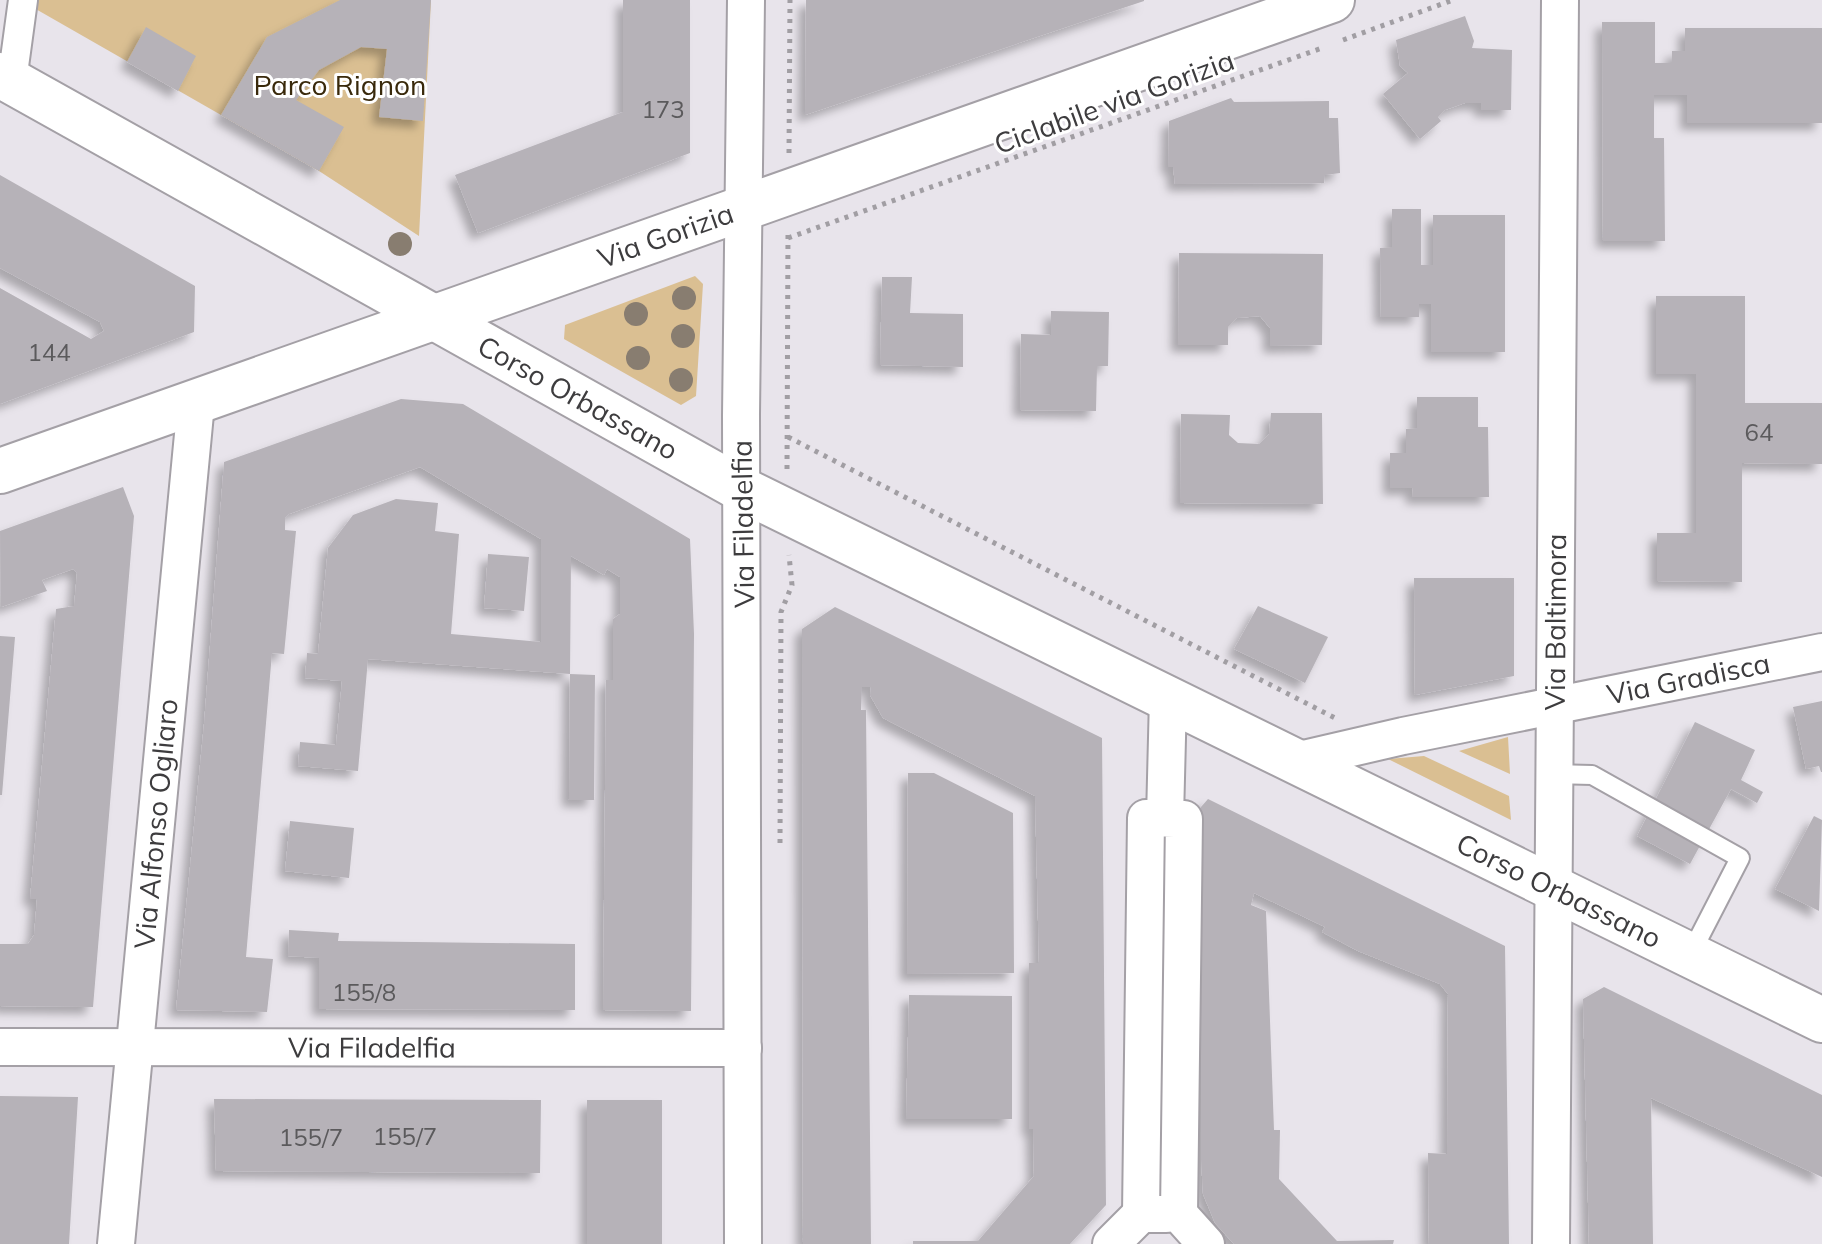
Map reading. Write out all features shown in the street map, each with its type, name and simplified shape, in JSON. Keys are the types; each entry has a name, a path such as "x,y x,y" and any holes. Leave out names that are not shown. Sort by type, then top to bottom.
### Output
{"main road":[{"name":"Via Gorizia","path":"0,471 1332,0"},
{"name":"Corso Orbassano","path":"6,78 743,490 1822,1020"}],"street":[{"path":"6,78 23,0"},
{"name":"Via Filadelfia","path":"743,1244 743,209 746,0"},
{"name":"Via Baltimora","path":"1551,1244 1552,774 1556,705 1560,0"},
{"name":"Via Alfonso Ogliaro","path":"116,1244 196,403"},
{"name":"Via Gradisca","path":"1556,705 1822,652"},
{"path":"1165,818 1168,698"},
{"path":"1295,761 1556,705"},
{"path":"1111,1244 1141,1214 1146,818 1184,819 1179,1214 1206,1244"},
{"name":"Via Filadelfia","path":"0,1047 743,1048"},
{"path":"1141,1214 1179,1214"}],"lane":[{"path":"1552,774 1592,775 1740,858 1690,955"}],"path":[{"path":"780,851 781,612 792,585 786,512 790,0"},
{"name":"Ciclabile via Gorizia","path":"788,238 1453,0"},
{"path":"788,437 1335,718 1345,716"}],"green space":[{"name":"Parco Rignon","path":"20,0 431,0 419,236 319,171"},
{"path":"695,276 703,284 696,396 681,405 564,339 565,325"},
{"path":"1508,737 1510,774 1459,751"},
{"path":"1424,756 1509,796 1511,820 1388,759"}],"building":[{"path":"340,0 431,0 423,121 379,117 387,49 361,47 319,70 296,100 344,127 319,171 221,115 267,37"},
{"path":"623,0 690,0 690,153 478,233 455,175 623,112"},
{"path":"806,0 1144,0 1144,1 805,115"},
{"path":"1465,16 1474,41 1472,48 1512,50 1511,110 1481,110 1481,103 1465,103 1445,110 1438,117 1441,121 1420,139 1383,94 1408,73 1400,66 1396,40"},
{"path":"1602,22 1655,22 1655,63 1672,63 1672,51 1685,51 1685,28 1822,28 1822,123 1687,123 1687,95 1654,95 1654,138 1664,138 1665,241 1603,241"},
{"path":"146,27 196,56 178,91 127,62"},
{"path":"1231,98 1234,102 1329,101 1329,118 1338,118 1340,173 1325,175 1324,183 1175,184 1173,167 1168,167 1169,121"},
{"path":"0,175 195,286 194,332 0,404 0,288 91,339 104,331 100,322 0,268"},
{"path":"1392,209 1421,209 1421,265 1433,265 1433,215 1505,215 1505,352 1431,352 1431,304 1419,304 1419,317 1381,317 1380,248 1392,247"},
{"path":"1179,253 1323,254 1322,345 1270,346 1270,328 1260,316 1237,318 1228,327 1228,345 1178,345"},
{"path":"882,277 912,277 910,313 963,314 963,367 880,365"},
{"path":"1656,296 1745,296 1745,403 1822,403 1822,464 1742,463 1742,582 1657,581 1657,533 1696,533 1696,374 1656,374"},
{"path":"1051,311 1109,312 1108,366 1097,366 1096,411 1020,410 1021,334 1051,335"},
{"path":"1417,397 1478,397 1478,427 1488,427 1489,497 1412,497 1413,488 1390,488 1390,453 1406,453 1406,429 1417,428"},
{"path":"401,399 463,404 690,539 694,634 691,1011 603,1010 606,680 613,680 613,619 620,614 620,577 607,569 604,575 571,556 570,674 368,659 358,771 298,766 300,742 336,745 342,681 305,678 307,653 318,654 328,548 353,515 396,499 438,503 435,531 459,534 451,634 541,642 541,539 420,467 285,518 285,530 296,531 284,654 272,653 246,957 273,959 267,1012 176,1010 204,724 224,462"},
{"path":"1271,413 1322,413 1323,504 1180,503 1181,414 1230,415 1229,435 1238,443 1259,444 1269,434"},
{"path":"123,487 134,516 93,1007 0,1006 0,944 28,944 34,935 37,899 30,899 56,609 74,606 77,573 73,569 42,580 47,591 1,607 0,531"},
{"path":"488,554 529,557 524,611 484,608"},
{"path":"1414,578 1514,578 1514,676 1415,695"},
{"path":"1258,606 1328,637 1305,683 1234,649"},
{"path":"835,607 1102,738 1106,1205 1070,1244 913,1244 913,1241 978,1241 1034,1176 1033,1129 1029,1129 1029,963 1039,963 1035,796 883,718 870,695 871,687 862,687 861,710 866,710 871,1244 803,1244 802,629"},
{"path":"0,636 15,637 2,795 0,795"},
{"path":"570,674 595,675 594,800 569,800"},
{"path":"1822,701 1821,772 1819,766 1806,769 1793,707"},
{"path":"1695,722 1755,750 1741,780 1763,792 1757,803 1731,789 1690,864 1637,836"},
{"path":"908,773 934,773 1013,813 1014,973 907,974"},
{"path":"1208,799 1505,946 1509,1244 1429,1244 1428,1153 1447,1154 1448,994 1440,984 1358,951 1322,932 1325,927 1254,893 1251,905 1266,911 1274,1130 1280,1130 1279,1179 1337,1241 1394,1240 1393,1244 1234,1244 1215,1223 1203,1194 1201,1159 1201,807"},
{"path":"1814,816 1822,820 1819,911 1775,889"},
{"path":"290,821 354,828 349,878 285,871"},
{"path":"289,930 339,933 338,941 575,944 575,1010 319,1009 319,958 288,956"},
{"path":"1604,987 1822,1095 1822,1177 1651,1098 1653,1244 1589,1244 1583,999"},
{"path":"909,995 1012,996 1012,1119 906,1119"},
{"path":"0,1096 78,1097 69,1244 0,1244"},
{"path":"214,1099 541,1100 540,1173 216,1171"},
{"path":"587,1100 662,1100 662,1244 587,1244"}]}
